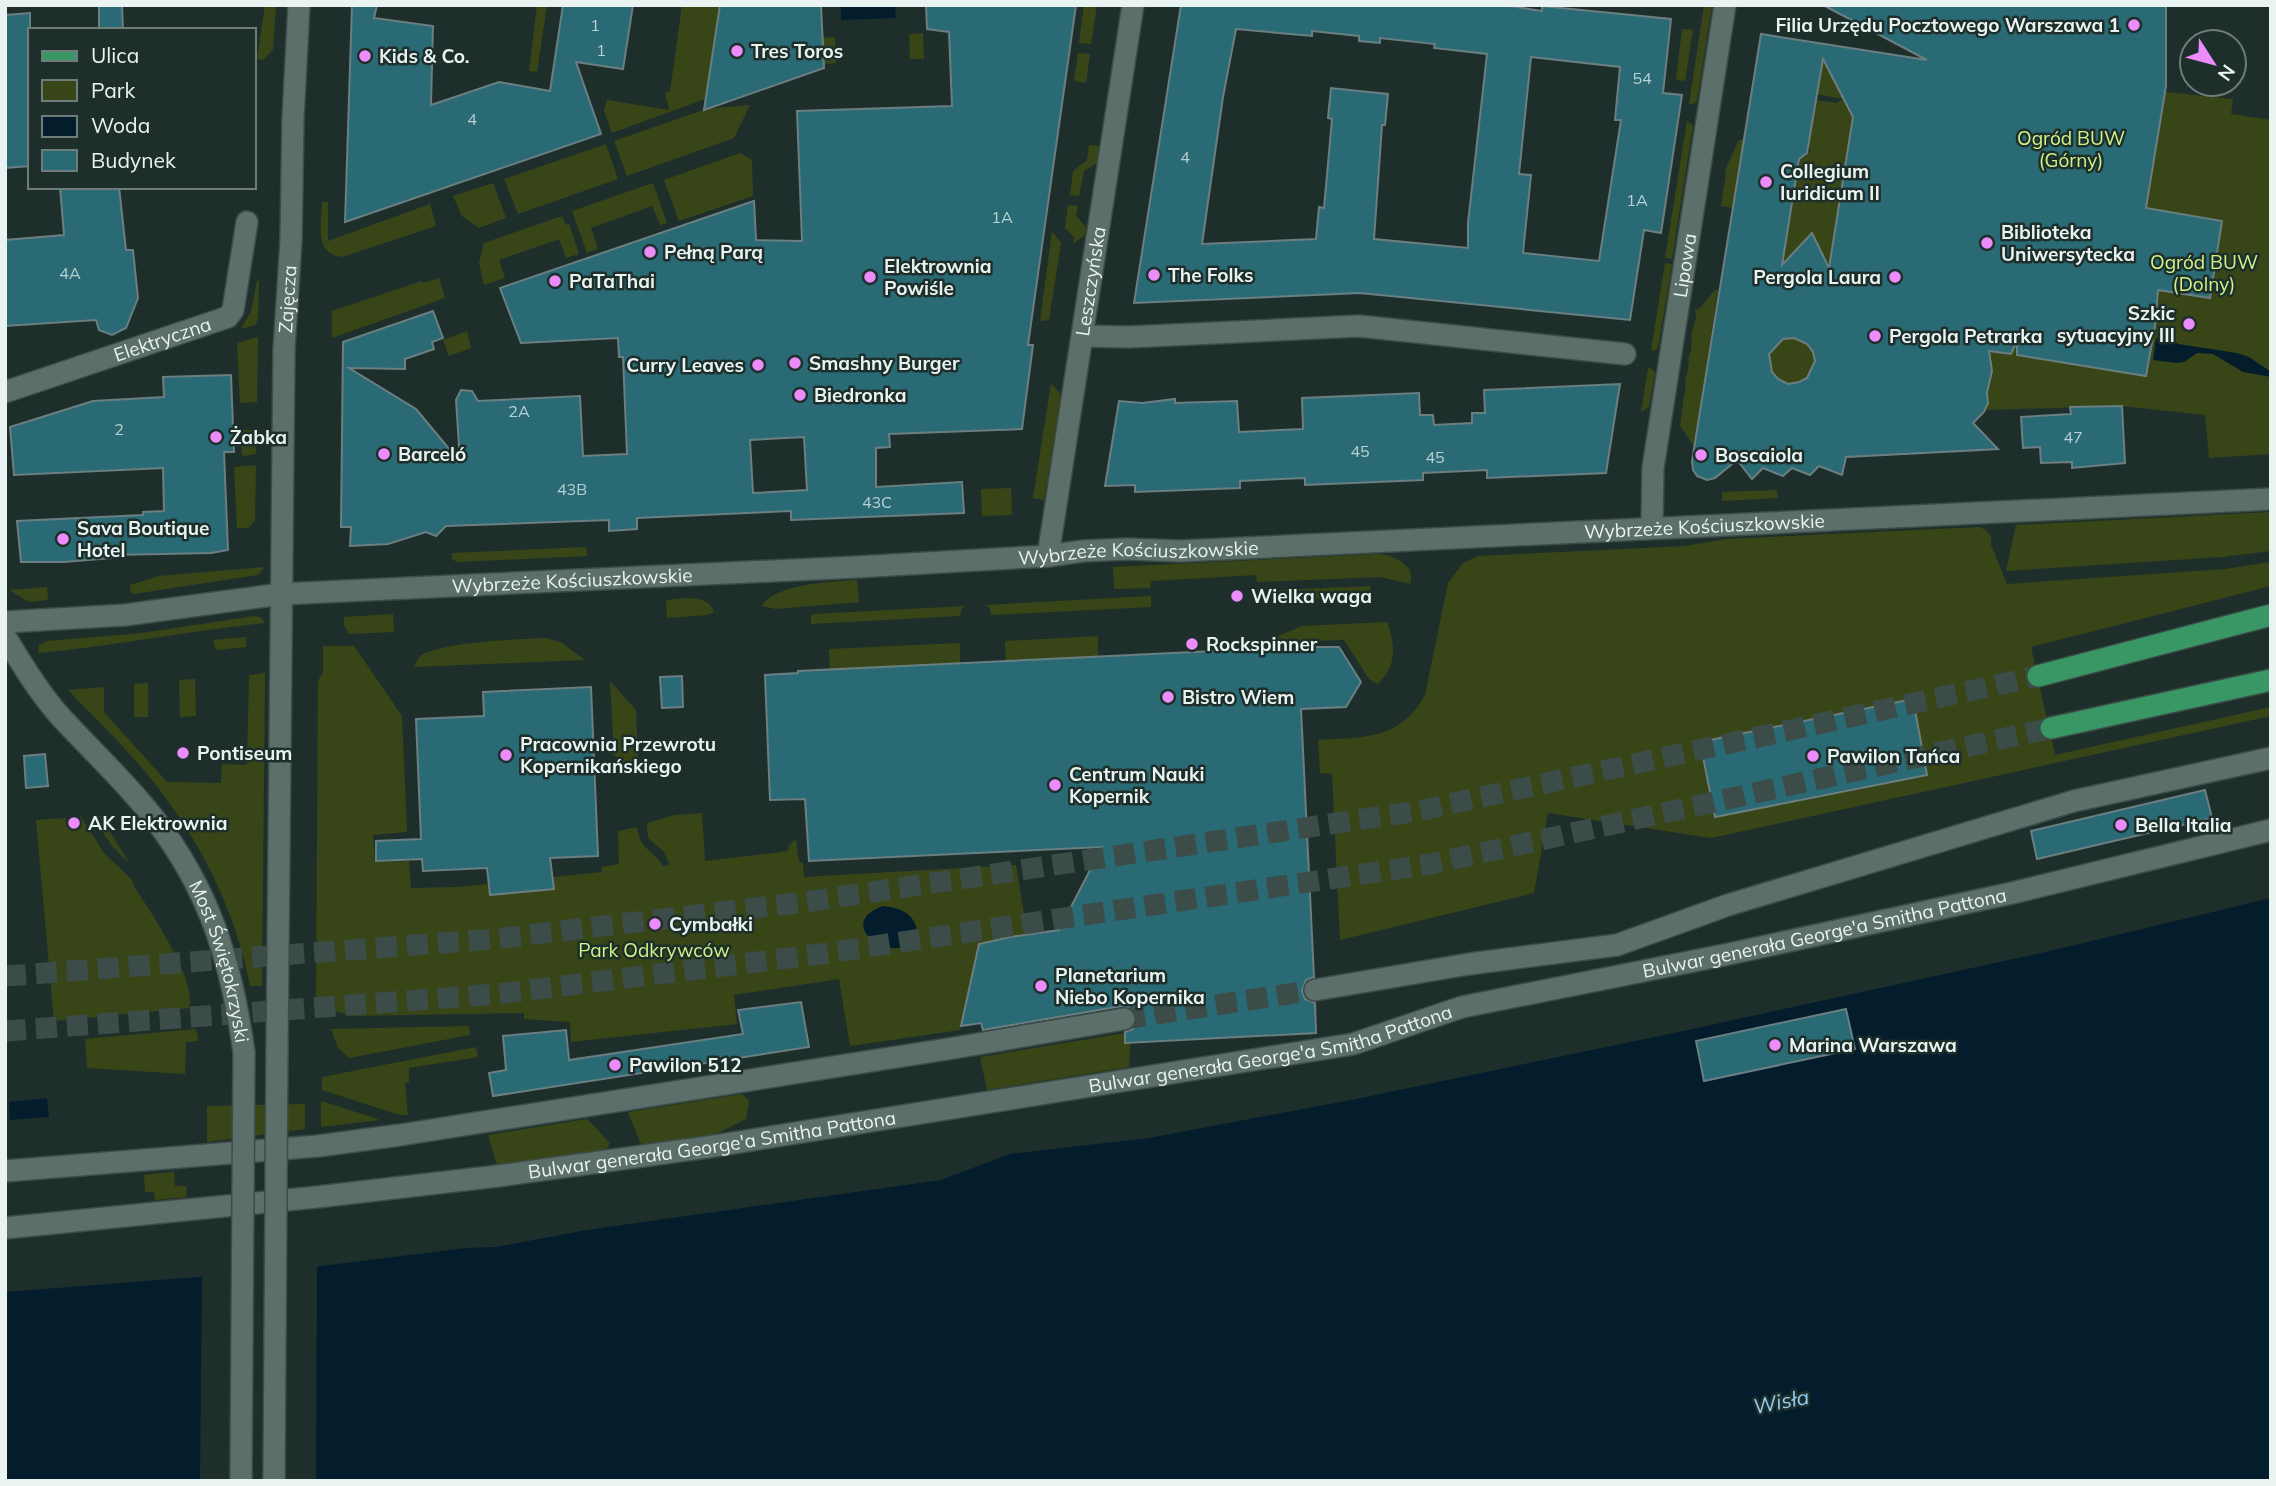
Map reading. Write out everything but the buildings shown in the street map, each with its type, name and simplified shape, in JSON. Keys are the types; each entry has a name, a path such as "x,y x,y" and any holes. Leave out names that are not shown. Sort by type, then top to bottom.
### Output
{"main road":[{"path":"2038,676 2271,615"},
{"path":"2051,728 2271,680"}],"street":[{"name":"Zajęcza","path":"281,594 284,350 291,240 293,118 299,5"},
{"name":"Leszczyńska","path":"1048,556 1133,5"},
{"name":"Lipowa","path":"1652,527 1653,468 1725,5"},
{"name":"Elektryczna","path":"5,392 228,317 233,310 247,222"},
{"path":"1083,336 1129,337 1359,326 1625,354"},
{"name":"Wybrzeże Kościuszkowskie","path":"5,622 125,615 281,594 1048,556 1083,551 1181,551 2271,499"},
{"name":"Most Świętokrzyski","path":"274,1481 281,594"},
{"name":"Most Świętokrzyski","path":"5,636 51,705 151,815 186,864 207,906 232,977 244,1052 241,1481"},
{"path":"1315,990 1469,964 1617,945 1728,905 2074,801 2271,758"},
{"name":"Bulwar generała George'a Smitha Pattona","path":"5,1228 498,1176 713,1146 1353,1044 1462,1007 1724,955 2012,893 2271,830"},
{"path":"5,1171 318,1146 400,1135 1124,1019"}],"green space":[{"path":"265,5 276,5 273,50 263,60 257,59"},
{"path":"537,5 547,5 537,72 529,71"},
{"path":"682,5 720,5 705,99 612,133 604,111 607,100 669,110 665,92 670,92"},
{"path":"1084,5 1097,5 1091,44 1079,43"},
{"path":"1704,5 1712,5 1697,101 1689,104"},
{"path":"1682,29 1693,30 1685,81 1676,80"},
{"path":"923,33 924,59 910,59 909,34"},
{"path":"835,37 836,63 824,64 822,38"},
{"name":"Ogród BUW (Dolny)","path":"1782,37 1931,61 2128,317 2165,92 2178,93 2178,98 2233,99 2231,114 2271,120 2271,454 2209,458 2205,415 2122,406 1985,410 1985,407 1721,442 1750,231 1729,227 1732,208 1721,206 1724,172 1739,140 1743,140 1748,113 1769,116","holes":["1807,92 1843,99 1837,103 1815,100 1808,146 1811,150 1803,156","1771,337 1812,337 1818,377 1802,391 1765,378"]},
{"path":"1078,53 1090,54 1086,83 1074,81"},
{"path":"750,105 734,138 627,176 614,141 706,109"},
{"path":"1687,121 1693,125 1672,259 1665,258"},
{"path":"606,144 618,179 518,214 504,179"},
{"path":"1089,145 1099,146 1097,163 1084,171 1079,196 1070,195 1073,171 1087,160"},
{"path":"740,153 752,160 753,196 679,221 664,180"},
{"path":"493,183 506,218 479,228 462,216 453,196"},
{"path":"653,183 667,223 660,225 652,206 591,228 598,249 587,253 572,211"},
{"path":"322,202 328,202 328,241 430,204 436,226 342,257 327,250 323,244"},
{"path":"1068,205 1078,206 1076,216 1086,227 1085,235 1073,244 1074,237 1065,228"},
{"path":"562,216 566,225 569,224 579,254 566,258 559,239 499,260 505,278 484,285 479,263 484,243"},
{"path":"1052,231 1061,243 1049,320 1040,321"},
{"path":"1665,263 1672,264 1658,348 1654,351 1651,350"},
{"path":"439,278 445,298 332,338 332,311 422,281 423,283"},
{"path":"257,281 258,319 255,325 241,329 251,311"},
{"path":"1715,290 1718,290 1694,446 1680,426 1685,377 1696,318 1695,310 1701,307"},
{"path":"467,331 471,348 449,356 443,340"},
{"path":"258,337 257,402 240,403 237,343"},
{"path":"1792,338 1808,345 1815,361 1808,377 1792,384 1776,377 1769,361 1776,345"},
{"path":"1648,368 1655,372 1649,407 1641,412"},
{"path":"1051,383 1061,395 1044,500 1033,498"},
{"path":"241,430 257,430 256,454 242,456"},
{"path":"256,465 255,521 248,528 237,528 234,467"},
{"path":"1011,488 1012,515 982,516 981,489"},
{"path":"1777,490 1778,498 1722,501 1722,492"},
{"path":"2271,512 2271,551 2222,557 2006,571 2016,525"},
{"path":"1979,527 1991,536 1991,545 2007,584 2225,569 2271,562 2271,586 2031,647 2055,755 2271,707 2271,716 1711,838 1548,813 1534,893 1340,940 1332,774 1320,773 1318,740 1379,734 1404,721 1415,710 1425,695 1448,583 1463,563 1478,556 1686,546 1726,539"},
{"path":"586,547 587,556 457,562 452,559 452,553"},
{"path":"1378,554 1390,556 1407,566 1411,577 1410,584 1380,577 1257,582 1256,575 1151,581 1150,588 1114,589 1113,567"},
{"path":"265,567 258,575 134,594 130,591 130,585 159,576"},
{"path":"857,580 859,602 776,609 762,606 769,598 791,588"},
{"path":"1370,586 1371,596 1257,601 1256,591"},
{"path":"47,587 48,600 29,602 9,590"},
{"path":"1151,596 1151,607 991,615 990,608 986,605"},
{"path":"685,598 706,602 714,612 667,618 666,600"},
{"path":"965,606 960,616 811,624 811,616 815,614"},
{"path":"393,614 394,632 349,634 344,625 344,617"},
{"path":"261,617 265,623 38,653 39,645 47,641 142,633"},
{"path":"1387,622 1393,647 1392,663 1377,684 1369,679 1344,640 1275,642 1274,638 1302,626"},
{"path":"1098,636 1098,656 1006,661 1005,641"},
{"path":"246,637 246,647 216,650 213,640"},
{"path":"546,638 562,643 585,660 413,667 419,657 443,648 480,642"},
{"path":"960,643 960,663 830,669 829,649"},
{"name":"Park Odkrywców","path":"323,646 354,646 402,716 407,832 373,835 375,862 409,861 411,888 457,887 602,872 602,867 619,864 618,831 637,827 644,845 663,866 670,865 664,852 648,838 647,823 674,815 702,813 705,861 788,851 789,845 796,839 804,877 1016,865 1028,939 977,952 960,1030 850,1046 839,979 734,995 737,1024 571,1042 570,1022 524,1019 524,1013 351,1016 316,1005 318,681 323,672"},
{"path":"265,673 262,986 250,986 234,927 196,843 142,768 68,690 104,687 104,712 167,782 221,783 222,764 247,765 249,675"},
{"path":"195,679 196,716 180,717 179,680"},
{"path":"610,681 636,710 638,758 637,762 630,766 614,755"},
{"path":"148,683 148,717 134,717 134,684"},
{"path":"91,816 100,816 130,864 113,847"},
{"path":"77,817 81,817 104,853 132,880 160,927 186,981 190,996 189,1008 54,1021 36,820 65,818 67,826 77,825"},
{"path":"469,1026 470,1035 349,1058 338,1048 331,1029"},
{"path":"196,1029 198,1041 186,1042 185,1074 87,1068 85,1039"},
{"path":"1131,1032 1129,1067 987,1090 980,1057"},
{"path":"476,1047 478,1057 409,1068 409,1082 405,1083 408,1115 400,1115 322,1090 322,1077"},
{"path":"742,1094 749,1101 746,1119 712,1136 641,1144 628,1112"},
{"path":"321,1101 375,1118 379,1120 321,1127"},
{"path":"305,1104 305,1129 207,1142 207,1106"},
{"path":"587,1119 610,1143 606,1150 497,1165 488,1135"},
{"path":"174,1172 175,1186 186,1186 187,1197 155,1200 154,1192 145,1192 144,1175"}],"water":[{"path":"841,5 895,5 896,18 841,20"},
{"path":"2156,338 2249,357 2271,372 2271,377 2243,372 2213,354 2197,353 2184,362 2176,363 2153,360"},
{"name":"Wisła","path":"2271,898 2271,1481 5,1481 5,1292 289,1270 466,1248 496,1247 587,1230 941,1180 1010,1154 1149,1138 1351,1100 2046,952"},
{"path":"883,906 902,910 914,921 918,934 909,944 897,948 884,947 866,933 863,923 868,914"},
{"path":"47,1098 49,1117 10,1120 9,1102"}],"pier":[{"path":"317,1263 316,1481 200,1481 202,1273"}],"tunnel":[{"path":"5,976 494,939 805,902 1418,811 2038,676"},
{"path":"5,1031 497,994 813,955 1431,864 2051,728"},
{"path":"1124,1019 1315,990"}],"place":[{"name":"Filia Urzędu Pocztowego Warszawa 1","path":"2134,25"},
{"name":"Tres Toros","path":"737,51"},
{"name":"Kids & Co.","path":"365,56"},
{"name":"Collegium Iuridicum II","path":"1766,182"},
{"name":"Biblioteka Uniwersytecka","path":"1987,243"},
{"name":"Pełną Parą","path":"650,252"},
{"name":"The Folks","path":"1154,275"},
{"name":"Elektrownia Powiśle","path":"870,277"},
{"name":"Pergola Laura","path":"1895,277"},
{"name":"PaTaThai","path":"555,281"},
{"name":"Szkic sytuacyjny III","path":"2189,324"},
{"name":"Pergola Petrarka","path":"1875,336"},
{"name":"Smashny Burger","path":"795,363"},
{"name":"Curry Leaves","path":"758,365"},
{"name":"Biedronka","path":"800,395"},
{"name":"Żabka","path":"216,437"},
{"name":"Barceló","path":"384,454"},
{"name":"Boscaiola","path":"1701,455"},
{"name":"Sava Boutique Hotel","path":"63,539"},
{"name":"Wielka waga","path":"1237,596"},
{"name":"Rockspinner","path":"1192,644"},
{"name":"Bistro Wiem","path":"1168,697"},
{"name":"Pontiseum","path":"183,753"},
{"name":"Pracownia Przewrotu Kopernikańskiego","path":"506,755"},
{"name":"Pawilon Tańca","path":"1813,756"},
{"name":"Centrum Nauki Kopernik","path":"1055,785"},
{"name":"AK Elektrownia","path":"74,823"},
{"name":"Bella Italia","path":"2121,825"},
{"name":"Cymbałki","path":"655,924"},
{"name":"Planetarium Niebo Kopernika","path":"1041,986"},
{"name":"Marina Warszawa","path":"1775,1045"},
{"name":"Pawilon 512","path":"615,1065"}],"park label":[{"name":"Ogród BUW (Górny)","path":"2071,149"}]}
